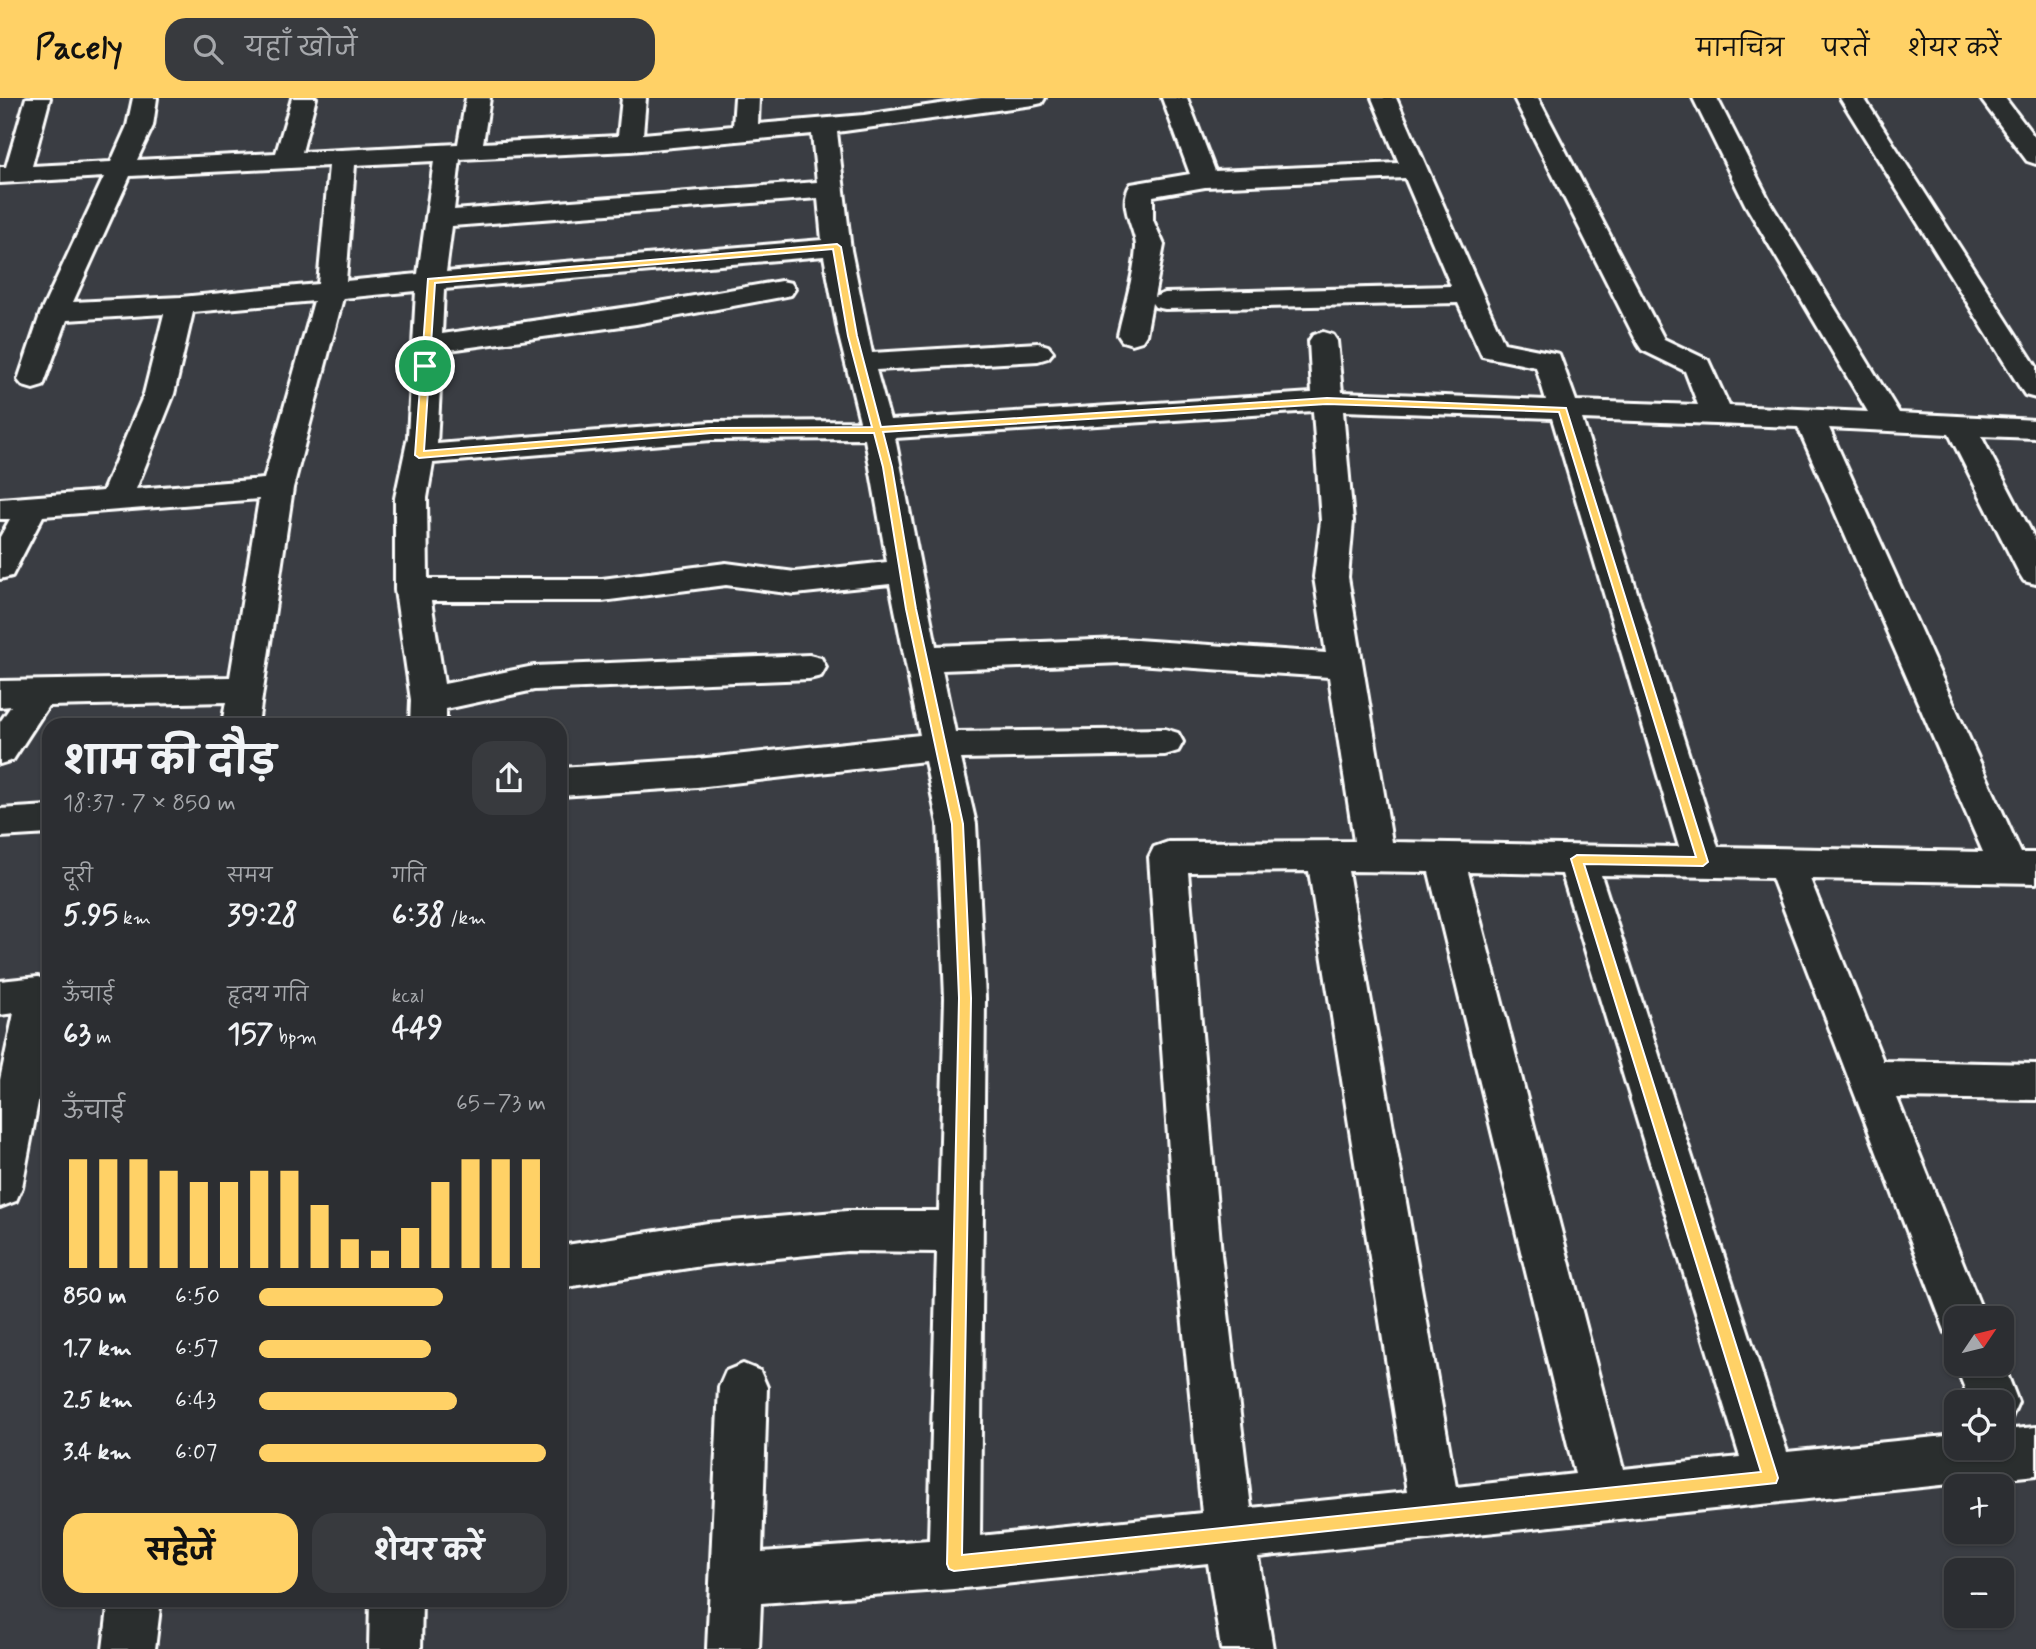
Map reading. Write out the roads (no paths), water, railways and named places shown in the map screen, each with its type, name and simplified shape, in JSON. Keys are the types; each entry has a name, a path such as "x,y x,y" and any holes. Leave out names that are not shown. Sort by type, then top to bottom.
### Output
{"street":[{"path":"38,98 9,174 630,144 824,126 863,110 1031,98"},
{"path":"33,380 55,312 140,126 145,98"},
{"path":"286,159 304,98"},
{"path":"478,98 458,151 440,219 431,281 422,437 411,498 411,590 428,712 534,678 809,667"},
{"path":"630,144 634,98"},
{"path":"745,134 747,98"},
{"path":"1174,98 1205,179"},
{"path":"1384,98 1492,350 1549,360 1703,862"},
{"path":"1526,98 1652,344 1698,366 1717,415"},
{"path":"1705,98 1758,204 1889,422"},
{"path":"1852,98 2036,389"},
{"path":"1992,98 2036,156"},
{"path":"824,126 837,247 859,362 887,467 958,837 965,998 954,1564"},
{"path":"241,718 277,488 331,291 343,156"},
{"path":"1132,335 1150,244 1140,220 1140,190 1205,179 1415,170"},
{"path":"440,219 831,189"},
{"path":"55,312 181,305 837,247"},
{"path":"426,345 636,315 781,289"},
{"path":"1165,301 1469,294"},
{"path":"115,501 159,394 181,305"},
{"path":"1323,341 1337,521 1331,577 1375,856"},
{"path":"859,362 1038,352"},
{"path":"419,455 711,431 877,430 1327,401 2036,429"},
{"path":"1247,1649 1228,1536 1199,1261 1168,857 1375,856 2022,867 1809,418"},
{"path":"1960,425 2036,573"},
{"path":"0,568 15,509 277,488"},
{"path":"411,590 602,590 726,574 795,583 905,571"},
{"path":"922,659 1122,651 1345,666"},
{"path":"0,694 246,689"},
{"path":"0,751 38,693"},
{"path":"567,782 696,773 939,746 1165,742"},
{"path":"0,823 42,820"},
{"path":"1326,856 1436,1514"},
{"path":"1445,858 1605,1496"},
{"path":"1577,859 1771,1478"},
{"path":"1785,863 1957,1306"},
{"path":"0,998 38,994 0,1187"},
{"path":"1869,1079 2036,1082"},
{"path":"567,1266 708,1244 847,1231 961,1232"},
{"path":"733,1649 743,1387"},
{"path":"736,1579 954,1564 1605,1496 1771,1478 2017,1441"},
{"path":"129,1649 134,1607"},
{"path":"395,1649 396,1607"}]}
